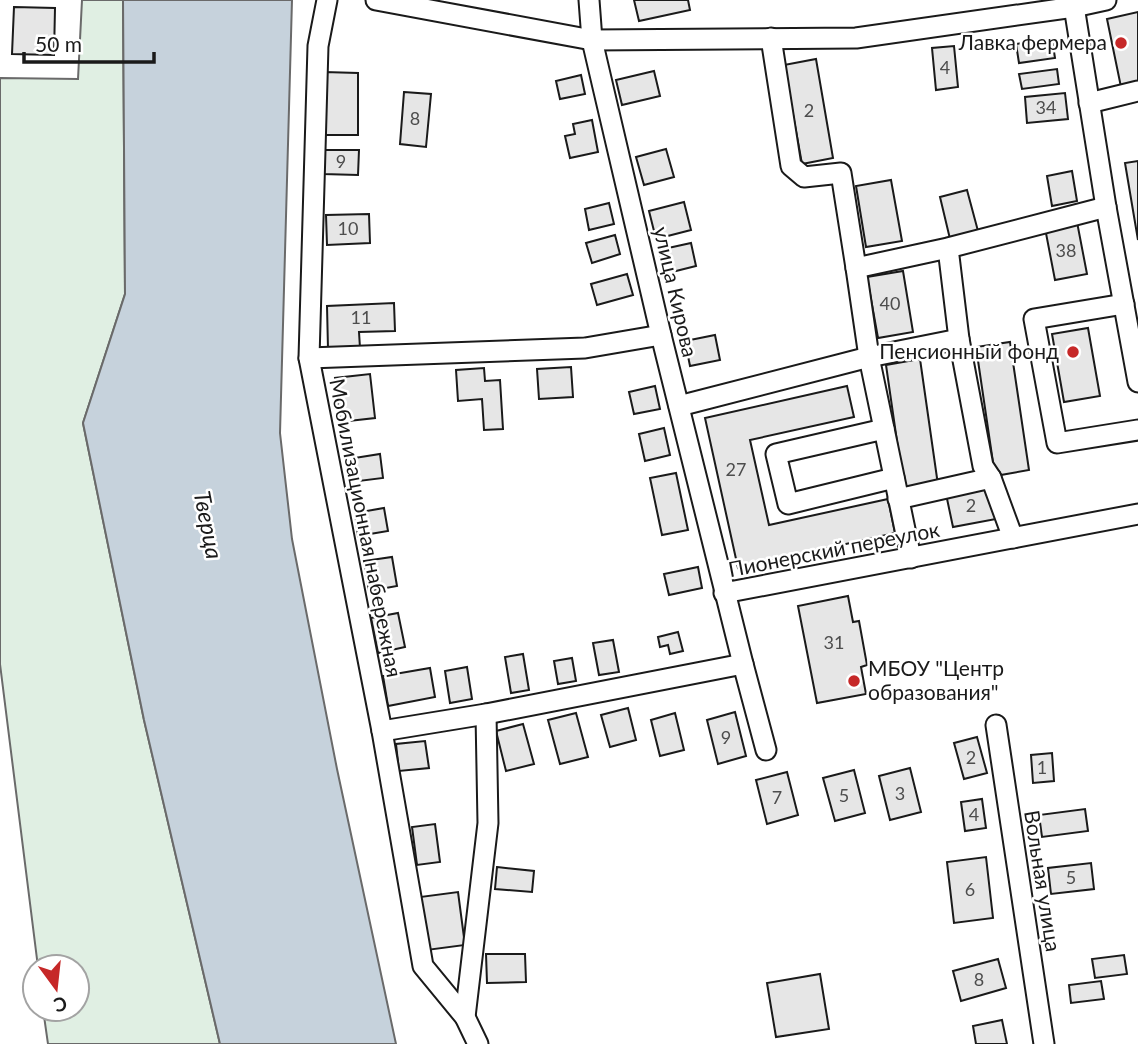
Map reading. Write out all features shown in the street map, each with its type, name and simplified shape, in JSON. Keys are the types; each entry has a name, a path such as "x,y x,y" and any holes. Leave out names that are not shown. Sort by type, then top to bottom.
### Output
{"street":[{"name":"Мобилизационная набережная","path":"327,0 318,46 309,358 382,731 423,966 466,1017 478,1044"},
{"path":"376,0 592,40 856,38 1106,0"},
{"name":"улица Кирова","path":"589,0 592,40 724,593"},
{"path":"1073,3 1138,383"},
{"path":"771,38 791,166 804,177 841,173 869,357 911,558"},
{"path":"1089,103 1138,91"},
{"path":"856,268 948,248 1106,207"},
{"path":"948,248 959,339 984,466 1013,538"},
{"path":"1124,304 1034,319 1057,443 1138,430"},
{"path":"309,358 584,348 661,335"},
{"path":"679,406 869,357 959,339"},
{"path":"884,429 776,454 788,504 894,478"},
{"path":"898,499 991,478"},
{"name":"Пионерский переулок","path":"766,750 724,593 1138,514"},
{"path":"382,731 486,714 743,664"},
{"path":"466,1017 488,823 486,714"},
{"name":"Вольная улица","path":"996,725 1044,1044"}],"green space":[{"path":"82,0 123,0 125,294 83,423 144,720 220,1044 48,1044 45,1023 91,1023 91,953 36,953 0,664 0,78 78,79"}],"water":[{"name":"Тверца","path":"123,0 292,0 280,433 292,539 337,769 396,1044 220,1044 144,720 83,423 125,294"}],"building":[{"path":"634,0 688,0 690,10 639,21"},
{"path":"14,7 55,8 54,55 12,54"},
{"path":"1138,12 1138,83 1121,87 1107,19"},
{"path":"1052,39 1055,58 1019,63 1016,44"},
{"path":"954,46 958,87 936,90 932,48"},
{"path":"816,59 833,158 802,164 784,65"},
{"path":"1057,69 1059,84 1022,89 1019,74"},
{"path":"654,71 660,96 622,105 616,80"},
{"path":"324,72 358,73 358,135 324,135"},
{"path":"581,75 585,94 560,99 556,81"},
{"path":"404,92 431,94 426,147 400,144"},
{"path":"1065,93 1068,119 1027,123 1025,97"},
{"path":"592,120 598,152 570,158 565,136 575,134 573,124"},
{"path":"666,149 674,177 644,185 636,157"},
{"path":"323,150 359,150 358,175 323,174"},
{"path":"1138,161 1138,240 1125,163"},
{"path":"1072,171 1077,201 1052,206 1047,176"},
{"path":"891,180 902,241 866,247 856,186"},
{"path":"967,190 978,231 950,239 940,197"},
{"path":"684,202 691,230 656,239 649,211"},
{"path":"609,203 614,224 589,230 585,209"},
{"path":"369,214 370,243 327,245 326,215"},
{"path":"1077,222 1087,274 1055,280 1045,228"},
{"path":"615,235 620,254 592,263 586,243"},
{"path":"691,243 696,266 664,274 659,250"},
{"path":"903,271 913,332 878,338 867,277"},
{"path":"627,274 633,295 597,305 591,284"},
{"path":"394,303 395,331 359,332 360,348 328,349 327,306"},
{"path":"1088,328 1100,396 1064,402 1052,334"},
{"path":"715,335 720,360 690,366 685,341"},
{"path":"1010,342 1029,470 995,476 976,347"},
{"path":"920,359 938,485 904,490 886,365"},
{"path":"571,367 573,397 539,399 537,369"},
{"path":"484,368 485,381 500,380 503,429 484,430 482,399 458,401 456,370"},
{"path":"370,374 375,418 340,422 335,378"},
{"path":"655,386 660,409 634,414 629,392"},
{"path":"847,386 854,417 750,440 769,525 888,499 895,533 738,568 705,418"},
{"path":"664,428 670,455 645,461 639,434"},
{"path":"380,454 383,478 351,482 348,459"},
{"path":"676,473 688,530 662,535 650,478"},
{"path":"990,485 996,519 953,527 946,494"},
{"path":"384,508 388,531 358,536 355,513"},
{"path":"392,557 397,586 369,591 364,561"},
{"path":"698,567 702,588 669,595 664,574"},
{"path":"848,596 853,622 859,621 867,665 861,667 866,694 817,703 798,606"},
{"path":"398,613 405,647 378,653 371,618"},
{"path":"678,632 683,651 670,654 668,645 660,647 658,637"},
{"path":"613,640 619,672 599,675 593,643"},
{"path":"523,654 529,690 511,693 505,657"},
{"path":"572,658 576,681 558,684 554,661"},
{"path":"467,667 472,699 450,703 445,671"},
{"path":"430,668 435,697 388,706 383,676"},
{"path":"628,708 636,740 610,747 601,715"},
{"path":"735,712 746,756 718,764 707,720"},
{"path":"576,713 588,757 560,764 548,720"},
{"path":"675,713 684,750 660,756 651,720"},
{"path":"523,724 534,764 506,771 496,731"},
{"path":"977,737 987,773 964,779 954,743"},
{"path":"425,741 429,768 399,771 396,744"},
{"path":"1052,753 1054,781 1033,783 1031,755"},
{"path":"910,768 921,812 890,820 879,776"},
{"path":"854,770 865,813 835,821 823,778"},
{"path":"787,772 798,815 767,824 756,780"},
{"path":"982,799 986,828 965,831 961,802"},
{"path":"1085,809 1088,831 1042,837 1039,815"},
{"path":"435,824 440,862 417,865 412,827"},
{"path":"986,857 993,918 954,923 947,862"},
{"path":"1091,863 1094,889 1051,894 1048,868"},
{"path":"497,867 534,871 532,892 495,889"},
{"path":"458,892 465,945 427,950 420,897"},
{"path":"486,954 525,954 526,982 487,983"},
{"path":"1124,955 1127,974 1095,978 1092,959"},
{"path":"998,959 1006,988 961,1001 953,971"},
{"path":"820,974 829,1029 776,1037 767,983"},
{"path":"1101,981 1104,999 1071,1003 1069,985"},
{"path":"1002,1020 1007,1044 976,1044 973,1026"}],"place":[{"name":"Лавка фермера","path":"1121,43"},
{"name":"Пенсионный фонд","path":"1073,352"},
{"name":"МБОУ \"Центр образования\"","path":"854,681"}]}
